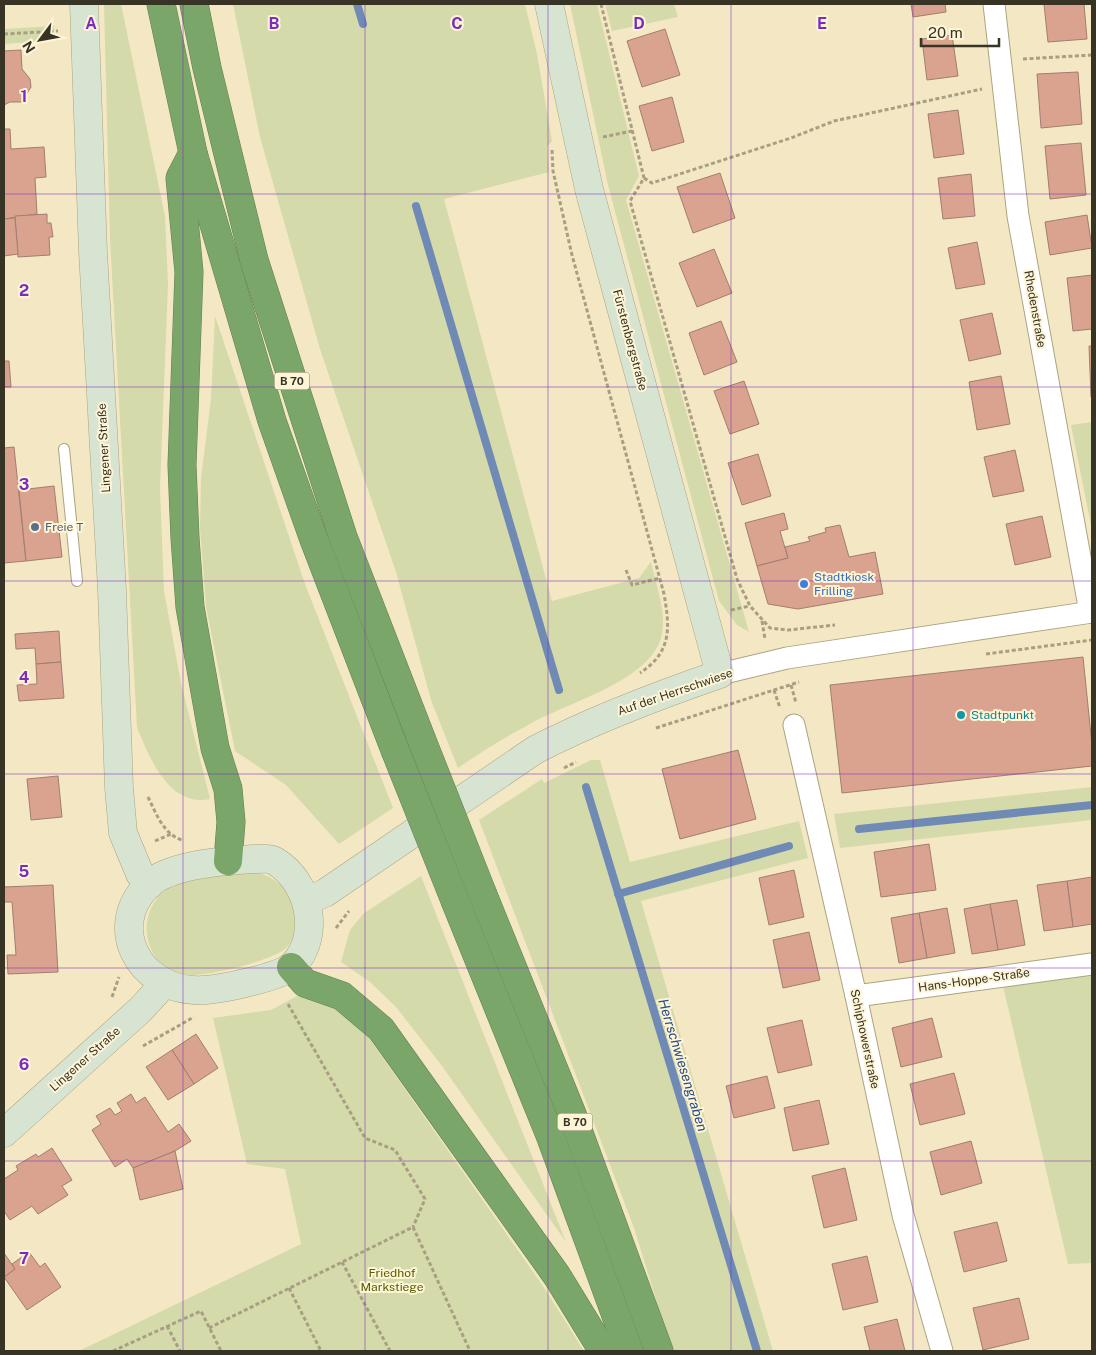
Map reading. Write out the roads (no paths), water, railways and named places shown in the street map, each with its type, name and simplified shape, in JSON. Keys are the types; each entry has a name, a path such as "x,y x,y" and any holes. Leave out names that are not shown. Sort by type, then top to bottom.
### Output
{"highway":[{"name":"B 70","path":"161,4 193,152 272,421 313,537 395,750 550,1135 629,1351"},
{"name":"B 70","path":"194,4 207,68 254,260 343,537 483,895 572,1114 659,1351"},
{"path":"207,68 210,4"},
{"path":"193,152 180,178 189,272 182,465 185,538 193,627 215,748 228,789 231,822 228,861"},
{"path":"298,975 342,996 381,1029 556,1276 602,1351"}],"street":[{"name":"Lingener Straße","path":"84,4 93,252 112,590 119,788 123,833 140,874 148,885"},
{"name":"Fürstenbergstraße","path":"549,4 589,189 720,674"},
{"name":"Rhedenstraße","path":"994,4 1018,216 1091,612"},
{"name":"Auf der Herrschwiese","path":"306,901 325,893 535,750 570,732 648,699 720,674 787,658 1091,612"},
{"name":"Schiphowerstraße","path":"794,725 856,996 903,1215 942,1351"},
{"path":"274,860 293,876 306,901 310,932 298,975 197,991 179,989 164,984 143,967 128,939 133,908 148,885 176,870 228,861 274,860"},
{"name":"Hans-Hoppe-Straße","path":"856,996 1092,964"},
{"name":"Lingener Straße","path":"4,1133 140,1010 164,984"}],"lane":[{"path":"64,449 77,581"}],"waterway":[{"path":"357,4 363,24"},
{"path":"416,206 559,690"},
{"name":"Herrschwiesengraben","path":"586,787 757,1351"},
{"path":"859,829 1092,805"},
{"path":"618,894 789,846"}],"place":[{"name":"Freie T","path":"35,527"},
{"name":"Stadtkiosk Frilling","path":"804,584"},
{"name":"Stadtpunkt","path":"961,715"}],"park label":[{"name":"Friedhof Markstiege","path":"392,1280"}]}
